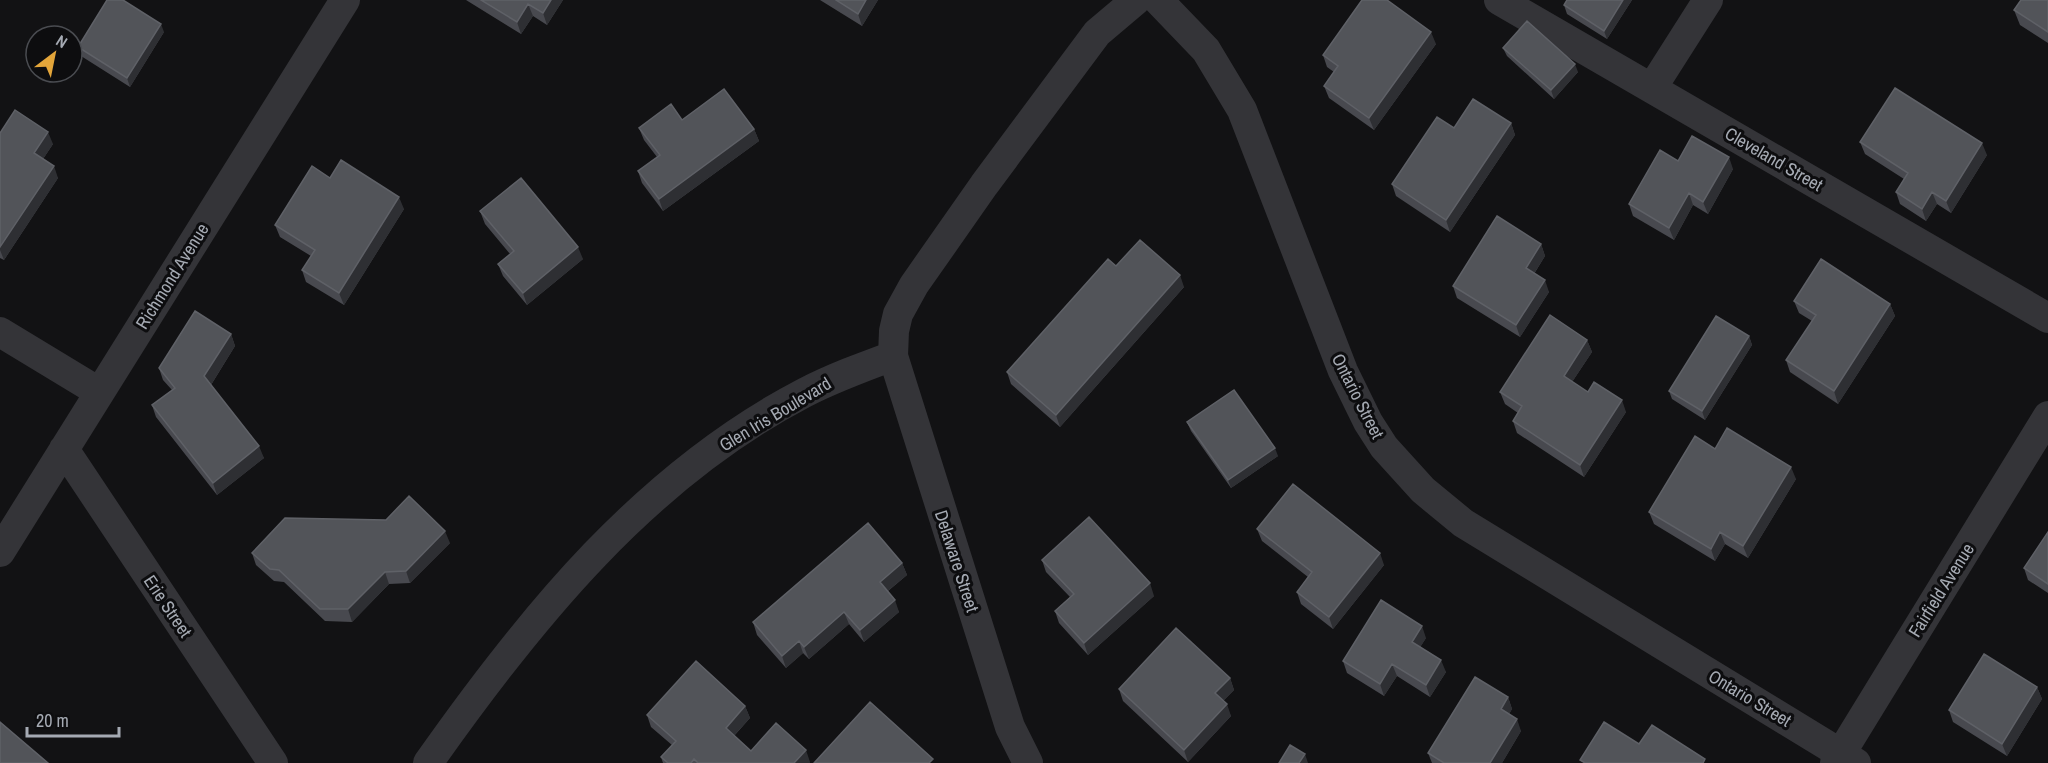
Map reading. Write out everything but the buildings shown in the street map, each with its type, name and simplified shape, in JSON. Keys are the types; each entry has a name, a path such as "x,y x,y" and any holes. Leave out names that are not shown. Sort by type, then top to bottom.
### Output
{"street":[{"name":"Richmond Avenue","path":"0,552 345,0"},
{"path":"893,356 896,322 914,285 984,184 1096,33 1136,0"},
{"name":"Ontario Street","path":"1158,0 1206,50 1242,110 1343,371 1368,422 1384,447 1415,482 1463,523 1844,760"},
{"name":"Cleveland Street","path":"1499,0 2048,318"},
{"path":"1652,88 1708,0"},
{"path":"0,332 99,392"},
{"name":"Glen Iris Boulevard","path":"428,763 471,701 540,614 609,538 647,503 733,436 803,394 840,375 893,356"},
{"name":"Delaware Street","path":"893,356 1010,727 1028,763"},
{"name":"Fairfield Avenue","path":"1844,760 2048,416"},
{"name":"Erie Street","path":"64,449 273,763"}]}
